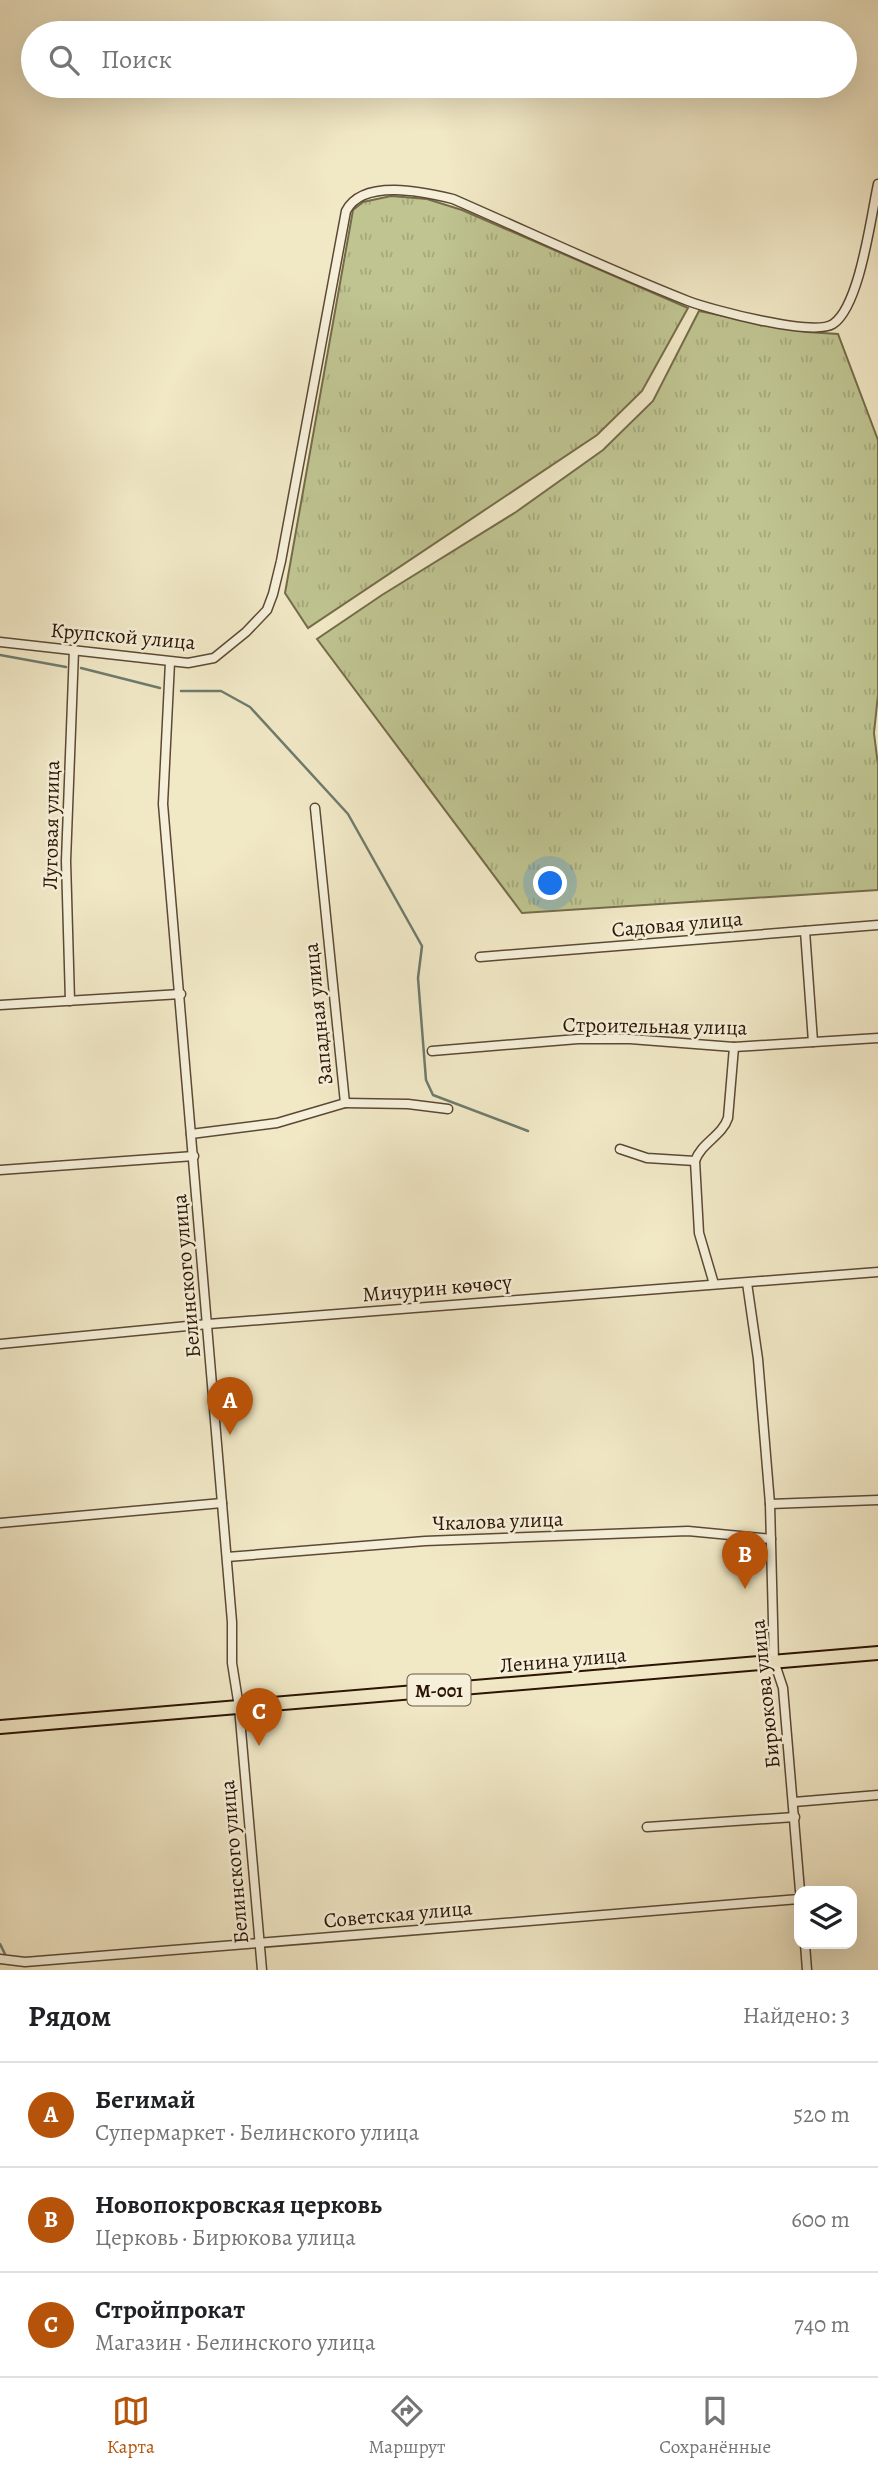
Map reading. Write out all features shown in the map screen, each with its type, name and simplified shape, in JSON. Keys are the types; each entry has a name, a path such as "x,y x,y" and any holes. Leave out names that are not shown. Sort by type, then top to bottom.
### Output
{"main road":[{"name":"Ленина улица","path":"0,1727 878,1653"}],"street":[{"name":"Крупской улица","path":"0,642 188,663 214,657 246,632 267,610 281,561 346,211 351,202 373,193 393,190 429,193 453,200 690,302 733,314 814,328 832,325 842,315 855,293 878,184"},
{"name":"Луговая улица","path":"70,1001 66,862 74,650"},
{"name":"Белинского улица","path":"170,662 163,804 227,1556 232,1663 239,1707 262,1970"},
{"name":"Западная улица","path":"191,1134 277,1123 345,1103 315,808"},
{"name":"Садовая улица","path":"480,957 878,925"},
{"path":"804,931 813,1042"},
{"path":"0,1005 181,995"},
{"name":"Строительная улица","path":"432,1051 578,1039 630,1039 734,1047 878,1038"},
{"path":"714,1284 699,1233 695,1161 698,1151 726,1125 734,1047"},
{"path":"345,1103 408,1104 448,1109"},
{"path":"620,1149 647,1158 695,1161"},
{"path":"0,1170 194,1156"},
{"name":"Мичурин көчөсү","path":"0,1344 208,1324 878,1272"},
{"name":"Бирюкова улица","path":"747,1283 758,1359 770,1504 774,1661 783,1688 800,1886"},
{"path":"770,1504 878,1500"},
{"path":"0,1523 222,1503"},
{"name":"Чкалова улица","path":"227,1556 425,1541 688,1531 771,1539"},
{"path":"794,1802 878,1796"},
{"path":"648,1827 795,1817"},
{"name":"Советская улица","path":"0,1959 25,1962 794,1899"},
{"path":"805,1949 807,1970"}],"green space":[{"path":"391,196 427,199 462,210 688,308 642,391 597,435 308,628 285,593 353,210 363,202"},
{"path":"699,311 807,332 838,334 878,440 878,695 874,733 878,765 878,890 522,913 317,639 382,595 516,512 603,450 653,401"}],"waterway":[{"path":"0,655 66,667"},
{"path":"81,668 160,688"},
{"path":"181,691 221,691 250,707 348,814 422,946 418,978 426,1080 433,1095 528,1131"},
{"path":"0,1944 5,1954"}],"place":[{"name":"Бегимай","path":"230,1435"},
{"name":"Новопокровская церковь","path":"745,1589"},
{"name":"Стройпрокат","path":"259,1746"}]}
